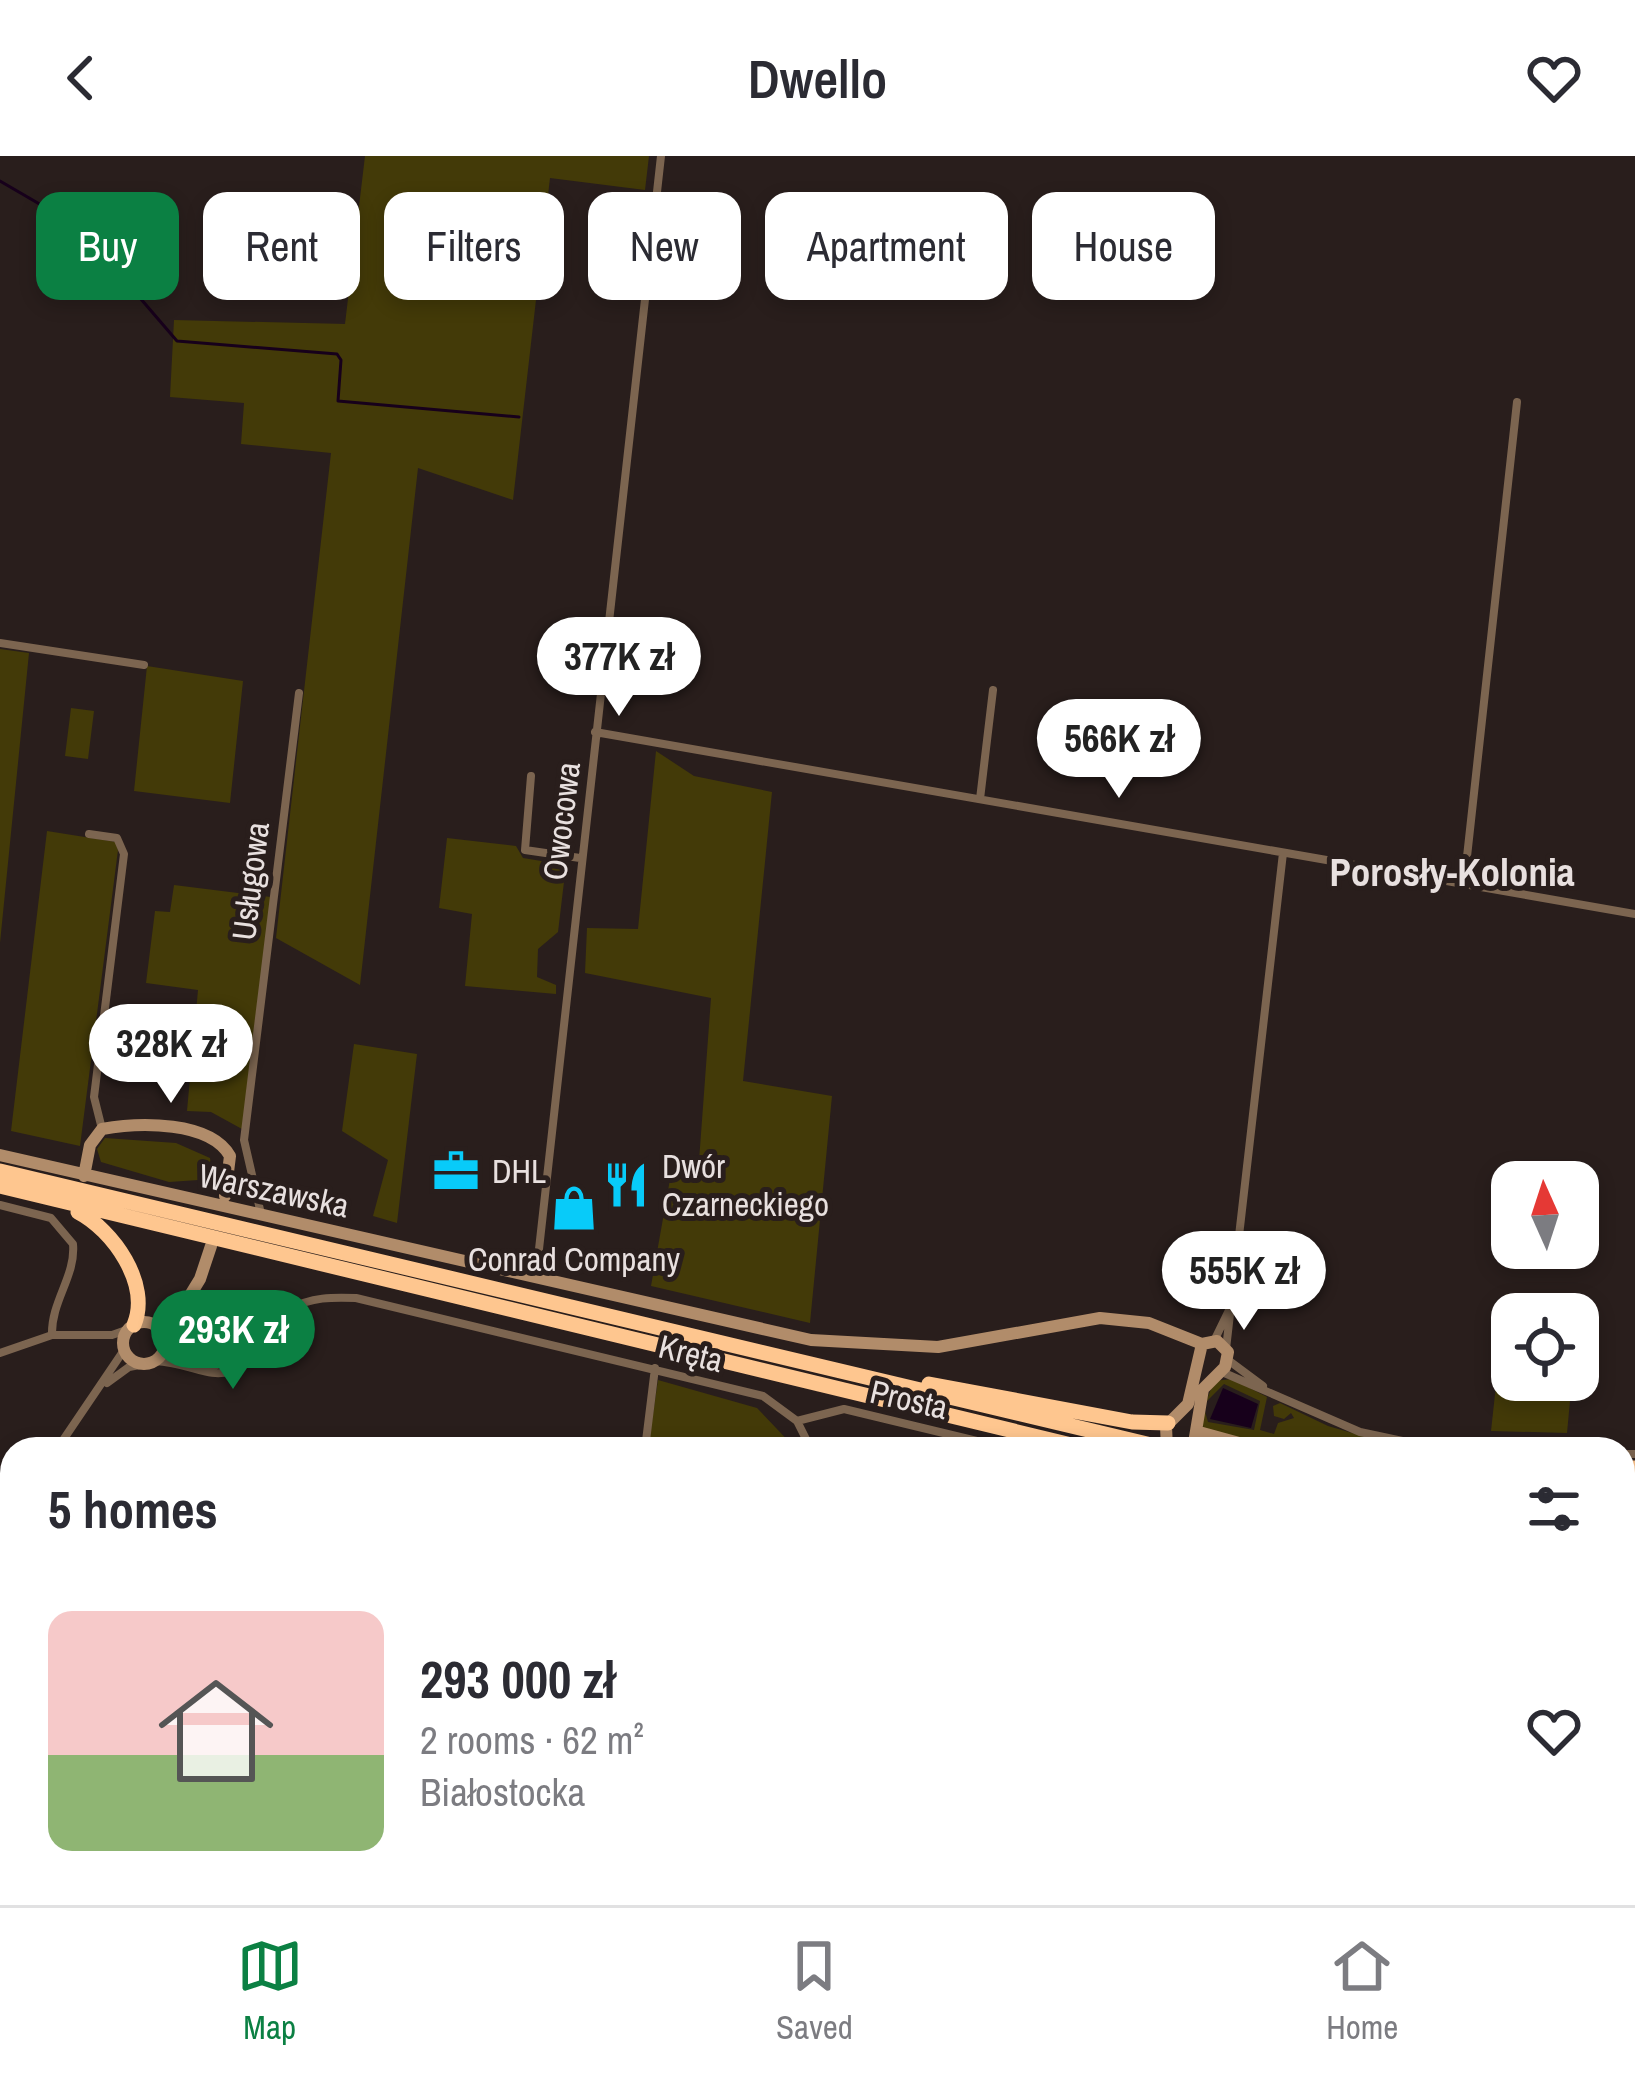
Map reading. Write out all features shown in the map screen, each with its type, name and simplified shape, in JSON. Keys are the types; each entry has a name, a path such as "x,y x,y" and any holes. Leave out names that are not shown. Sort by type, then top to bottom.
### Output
{"highway":[{"path":"0,1171 1115,1437"},
{"path":"0,1186 1038,1437"},
{"path":"42,1197 89,1218 121,1251 138,1309 137,1326"},
{"path":"853,1375 985,1392 1132,1422 1174,1419"}],"street":[{"name":"Owocowa","path":"536,1278 661,156"},
{"path":"1464,884 1517,402"},
{"path":"0,643 144,665"},
{"path":"980,799 993,690"},
{"name":"Usługowa","path":"260,1216 244,1140 299,694"},
{"path":"595,732 1635,914"},
{"path":"531,776 525,850 580,858"},
{"path":"89,834 117,838 124,854 94,1097 102,1129"},
{"path":"1195,1437 1212,1357 1235,1297 1283,853"},
{"path":"85,1176 90,1145 102,1129"},
{"path":"102,1129 212,1135 230,1156 225,1196"},
{"name":"Warszawska","path":"0,1155 764,1333 866,1345 949,1346 1100,1318 1165,1328 1212,1357"},
{"path":"0,1205 51,1218 69,1233 74,1256 54,1307 52,1335"},
{"path":"96,1391 129,1367 150,1363 191,1296 211,1246"},
{"path":"0,1353 52,1335 137,1326 191,1296"},
{"name":"Kręta","path":"269,1326 305,1302 356,1298 763,1396 797,1421"},
{"path":"137,1326 188,1362 215,1366 242,1353 269,1326"},
{"path":"65,1437 137,1326"},
{"path":"95,1334 123,1348 130,1359 200,1374 223,1373 245,1360 269,1326"},
{"path":"1212,1357 1269,1391 1360,1432 1384,1437"},
{"path":"1170,1437 1174,1419 1212,1357"},
{"path":"647,1437 655,1368"},
{"name":"Prosta","path":"797,1421 844,1409 960,1437"},
{"path":"1174,1419 1226,1437"},
{"path":"797,1421 805,1437"}],"shaded area":[{"path":"365,156 649,156 645,190 550,178 548,192 384,192 384,300 536,300 513,500 418,468 360,985 276,938 331,453 241,444 244,403 170,397 174,320 345,324 348,300 360,300"},
{"path":"0,649 29,653 0,943"},
{"path":"147,666 243,681 230,803 134,791"},
{"path":"71,708 94,711 88,759 65,756"},
{"path":"656,751 694,776 772,792 743,1081 832,1096 810,1323 651,1286 672,1168 699,1161 711,998 585,973 587,928 638,929"},
{"path":"47,831 116,842 118,850 80,1146 11,1131"},
{"path":"447,838 516,846 523,858 566,865 558,932 538,949 537,977 556,985 556,994 465,986 472,914 439,908"},
{"path":"174,885 271,897 242,1129 211,1112 187,1111 198,990 146,983 155,911 170,912"},
{"path":"354,1044 417,1054 397,1223 373,1216 388,1160 342,1131"},
{"path":"105,1138 176,1143 210,1158 213,1179 169,1182 101,1162 97,1149"},
{"path":"1232,1379 1267,1397 1260,1430 1274,1434 1278,1423 1294,1418 1291,1413 1284,1419 1274,1416 1273,1406 1280,1403 1328,1426 1366,1437 1235,1437 1206,1430 1199,1422 1204,1408 1208,1422 1254,1430 1260,1401 1224,1384 1206,1402 1214,1381"},
{"path":"658,1380 757,1408 785,1437 650,1437"},
{"path":"1223,1388 1258,1404 1251,1428 1210,1419"},
{"path":"1494,1401 1570,1401 1567,1433 1491,1431"}],"waterway":[{"path":"0,181 79,227 177,341 337,354 341,360 338,401 519,417"}],"place":[{"name":"DHL","path":"456,1171"},
{"name":"Dwór Czarneckiego","path":"626,1185"},
{"name":"Conrad Company","path":"574,1208"}],"district":[{"name":"Porosły-Kolonia","path":"1452,872"}]}
